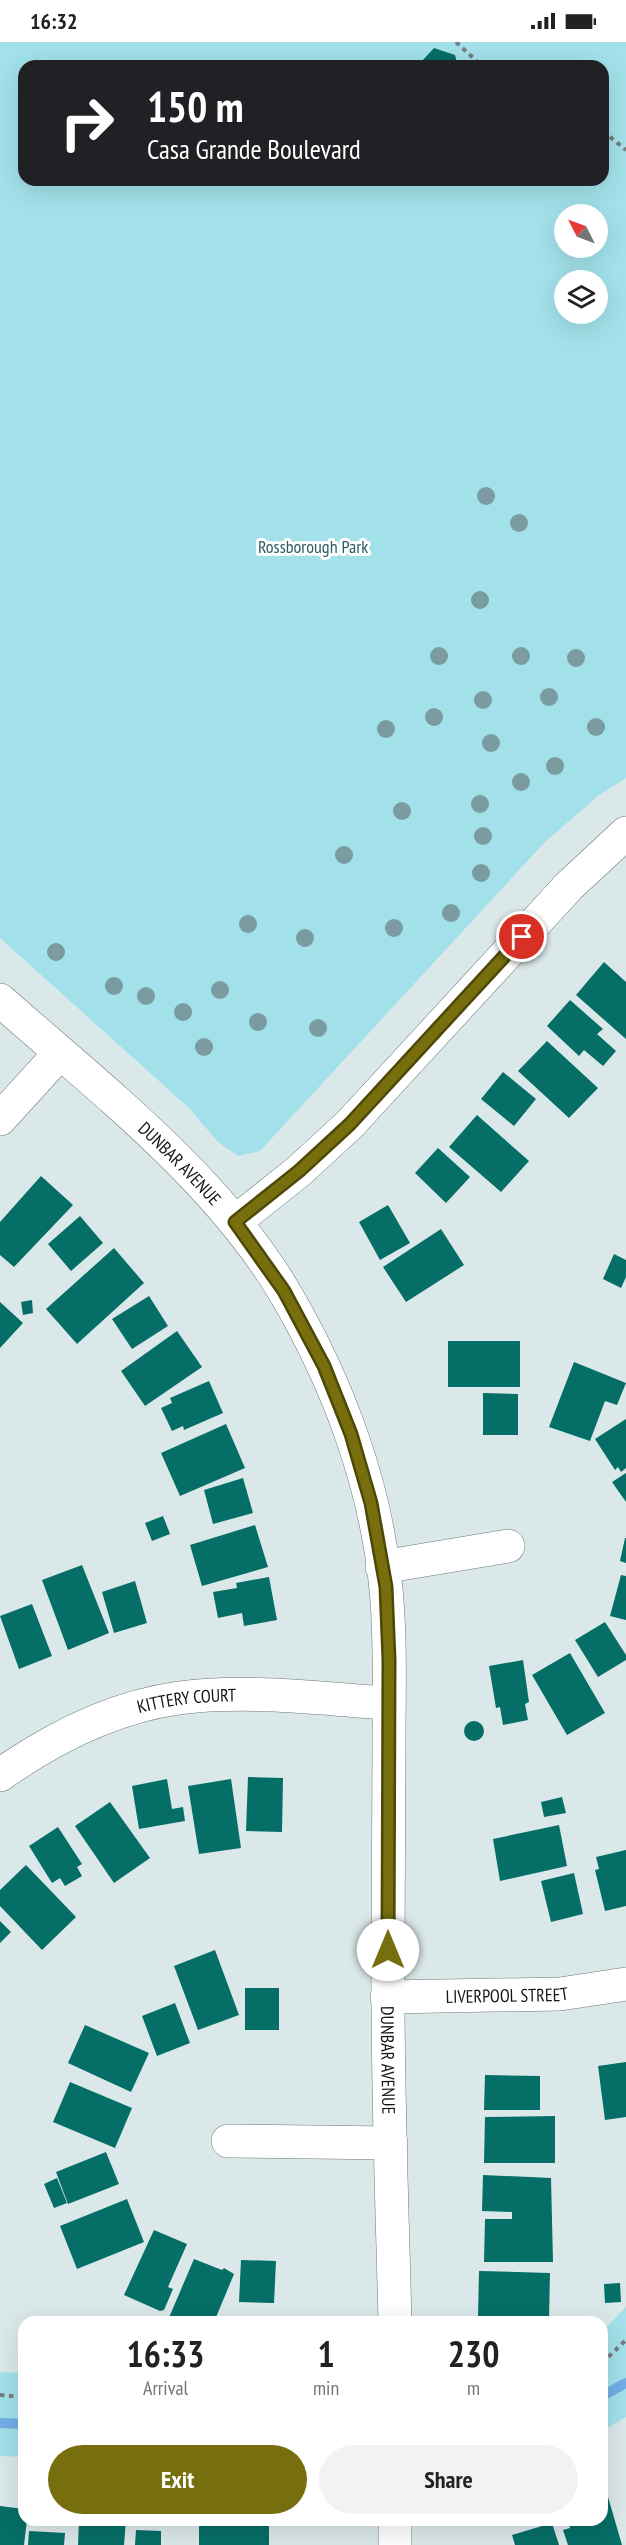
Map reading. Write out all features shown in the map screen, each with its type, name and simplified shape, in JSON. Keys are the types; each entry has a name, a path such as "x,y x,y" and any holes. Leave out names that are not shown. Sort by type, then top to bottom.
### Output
{"street":[{"path":"235,1222 299,1171 350,1124 569,886 624,840"},
{"name":"DUNBAR AVENUE","path":"0,1000 186,1168 235,1222 284,1291 324,1366 351,1434 366,1483 386,1587 389,1703 387,1996 395,2316"},
{"path":"0,1119 60,1053"},
{"path":"382,1567 508,1546"},
{"name":"KITTERY COURT","path":"0,1775 39,1748 85,1724 147,1704 178,1698 247,1695 389,1703"},
{"name":"LIVERPOOL STREET","path":"387,1996 560,1994 626,1984"},
{"path":"228,2141 391,2143"},
{"path":"395,2526 395,2545"}],"path":[{"path":"456,42 476,60"},
{"path":"609,136 626,150"},
{"path":"608,2357 626,2340"},
{"path":"0,2395 18,2396"}],"green space":[{"name":"Rossborough Park","path":"0,42 626,42 626,778 599,795 545,842 260,1151 238,1156 218,1142 189,1108 0,938"},
{"path":"626,2307 626,2417 608,2428 608,2326"},
{"path":"0,2372 18,2373 18,2457 0,2456"}],"building":[{"path":"434,48 455,55 456,60 423,60"},
{"path":"604,962 626,982 626,1039 576,995"},
{"path":"570,1000 603,1029 597,1034 616,1051 603,1066 584,1050 579,1056 547,1026"},
{"path":"547,1041 598,1088 569,1118 518,1071"},
{"path":"503,1072 536,1099 514,1126 481,1099"},
{"path":"477,1115 529,1161 501,1192 449,1147"},
{"path":"438,1148 470,1177 446,1203 415,1173"},
{"path":"41,1176 73,1205 14,1267 0,1255 0,1222"},
{"path":"388,1205 410,1243 380,1260 359,1222"},
{"path":"80,1216 103,1243 71,1271 48,1244"},
{"path":"441,1229 464,1265 406,1302 383,1267"},
{"path":"114,1248 144,1283 77,1344 46,1309"},
{"path":"614,1254 626,1260 626,1277 621,1288 603,1279"},
{"path":"149,1296 168,1326 132,1349 112,1319"},
{"path":"32,1300 33,1313 23,1315 21,1302"},
{"path":"0,1302 23,1323 0,1348"},
{"path":"177,1331 202,1367 145,1406 121,1371"},
{"path":"448,1341 520,1341 520,1387 448,1387"},
{"path":"574,1362 626,1383 617,1405 605,1401 590,1441 549,1427"},
{"path":"209,1381 223,1413 184,1430 183,1426 172,1431 161,1408 172,1403 170,1398"},
{"path":"483,1393 518,1394 518,1435 483,1435"},
{"path":"626,1419 626,1468 621,1472 618,1467 615,1470 595,1439"},
{"path":"226,1424 245,1468 180,1496 161,1453"},
{"path":"626,1473 626,1502 612,1482"},
{"path":"243,1478 253,1513 213,1524 204,1490"},
{"path":"163,1516 170,1534 152,1541 145,1523"},
{"path":"255,1525 268,1567 202,1586 190,1545"},
{"path":"626,1538 626,1563 620,1561"},
{"path":"82,1565 109,1633 68,1650 42,1580"},
{"path":"621,1575 626,1576 626,1620 610,1616"},
{"path":"269,1577 277,1620 244,1626 242,1613 218,1618 213,1592 237,1588 236,1583"},
{"path":"135,1581 147,1623 114,1633 102,1592"},
{"path":"32,1604 52,1656 19,1669 0,1616"},
{"path":"605,1622 626,1655 626,1660 598,1677 575,1640"},
{"path":"570,1653 605,1713 567,1735 532,1675"},
{"path":"523,1660 529,1702 525,1704 528,1720 503,1725 500,1707 496,1708 489,1666"},
{"path":"474,1721 481,1724 484,1731 481,1738 474,1741 467,1738 464,1731 467,1724"},
{"path":"248,1777 283,1778 282,1832 246,1831"},
{"path":"167,1779 172,1809 183,1807 185,1821 139,1829 132,1786"},
{"path":"231,1779 241,1848 199,1854 188,1786"},
{"path":"562,1797 566,1813 544,1817 541,1802"},
{"path":"110,1802 150,1858 114,1883 75,1826"},
{"path":"559,1825 567,1866 500,1881 493,1839"},
{"path":"58,1827 82,1864 77,1867 82,1876 65,1886 60,1878 52,1883 29,1846"},
{"path":"626,1850 626,1906 605,1911 595,1870 599,1869 596,1857"},
{"path":"26,1865 76,1917 42,1950 0,1906 0,1890"},
{"path":"574,1873 583,1914 551,1922 541,1881"},
{"path":"0,1921 11,1932 0,1943"},
{"path":"215,1950 239,2015 198,2030 174,1966"},
{"path":"245,1988 279,1988 279,2030 245,2030"},
{"path":"175,2003 190,2043 157,2056 142,2016"},
{"path":"85,2025 149,2053 131,2092 68,2063"},
{"path":"626,2062 626,2117 605,2120 598,2066"},
{"path":"485,2075 540,2076 540,2110 484,2110"},
{"path":"70,2082 132,2108 115,2148 53,2122"},
{"path":"555,2116 555,2163 484,2163 485,2117"},
{"path":"106,2152 119,2184 68,2204 56,2172"},
{"path":"483,2175 551,2178 553,2262 484,2262 485,2219 512,2219 512,2212 482,2211"},
{"path":"57,2178 67,2203 54,2208 44,2184"},
{"path":"127,2199 144,2242 77,2269 60,2226"},
{"path":"154,2230 187,2244 168,2287 173,2289 164,2310 160,2311 124,2295"},
{"path":"194,2259 222,2270 224,2268 234,2274 216,2316 170,2316"},
{"path":"241,2260 276,2261 274,2303 239,2302"},
{"path":"479,2271 550,2273 549,2316 478,2316"},
{"path":"620,2283 621,2302 605,2303 604,2284"},
{"path":"608,2497 622,2545 568,2545 563,2530 570,2528 570,2526 608,2526"},
{"path":"0,2506 18,2508 18,2526 26,2526 24,2545 0,2545"},
{"path":"79,2526 126,2526 124,2545 78,2545"},
{"path":"199,2526 269,2526 269,2545 199,2545"},
{"path":"542,2526 553,2526 559,2545 515,2545 512,2535"},
{"path":"136,2530 161,2531 161,2545 135,2545"},
{"path":"29,2531 65,2533 64,2545 28,2545"}],"waterway":[{"path":"608,2393 626,2383"},
{"path":"0,2423 18,2424"}],"route":[{"path":"388,1950 389,1660 386,1587 371,1503 351,1434 324,1366 284,1291 235,1222 299,1171 350,1124 522,937"}]}
